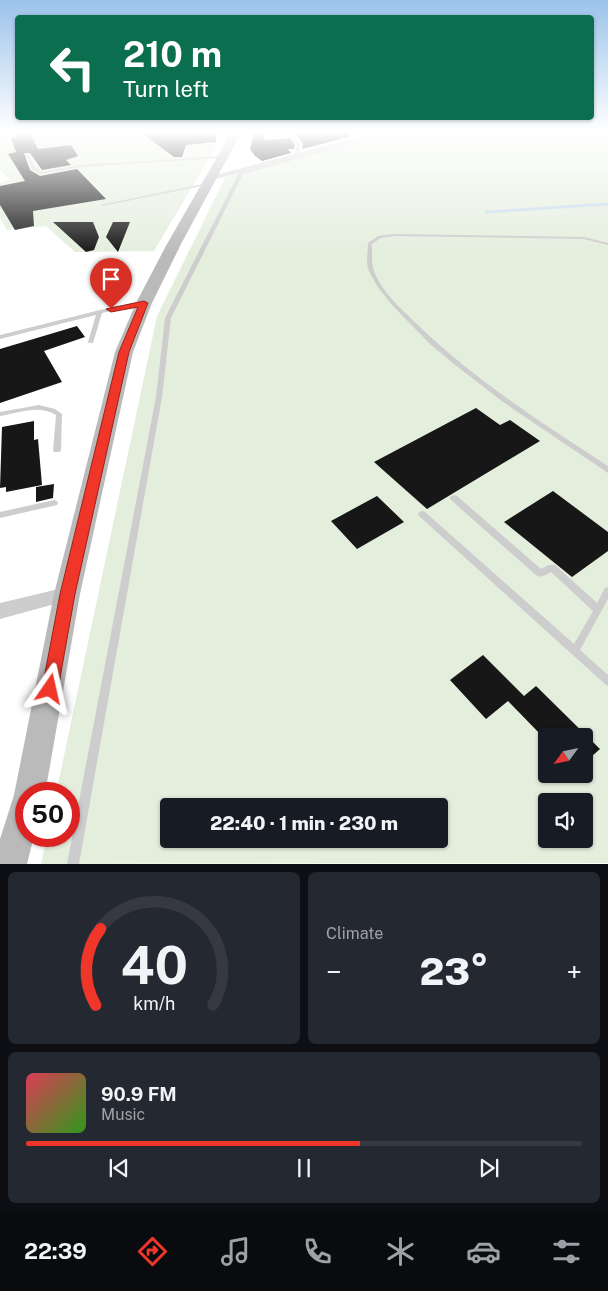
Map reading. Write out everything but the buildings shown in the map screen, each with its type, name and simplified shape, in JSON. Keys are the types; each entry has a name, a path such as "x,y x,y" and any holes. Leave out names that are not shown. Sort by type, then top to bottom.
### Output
{"main road":[{"path":"31,782 68,594 124,352 144,303 214,173"},
{"path":"10,864 15,845"}],"street":[{"path":"210,181 236,173"},
{"path":"0,611 68,594"}],"lane":[{"path":"73,864 159,397 168,318 242,173"},
{"path":"102,204 210,181"},
{"path":"608,244 584,238 394,235 373,239 370,243 371,272 379,287 439,350 487,387 608,470"},
{"path":"0,337 144,303"},
{"path":"90,342 100,312"},
{"path":"0,414 38,407 52,407 59,414 57,450"},
{"path":"454,498 540,574 552,567 598,610"},
{"path":"0,515 54,503"},
{"path":"422,514 608,681"},
{"path":"575,651 608,591"}],"green space":[{"path":"4,173 200,173 154,251 75,252 46,226 7,230 0,218 0,183 9,180"},
{"path":"236,173 608,173 608,863 41,864 45,847 80,847 80,782 59,782 157,316 226,176"}],"waterway":[{"path":"486,212 608,204"}],"route":[{"path":"50,689 68,594 124,352 144,303 111,309"}]}
